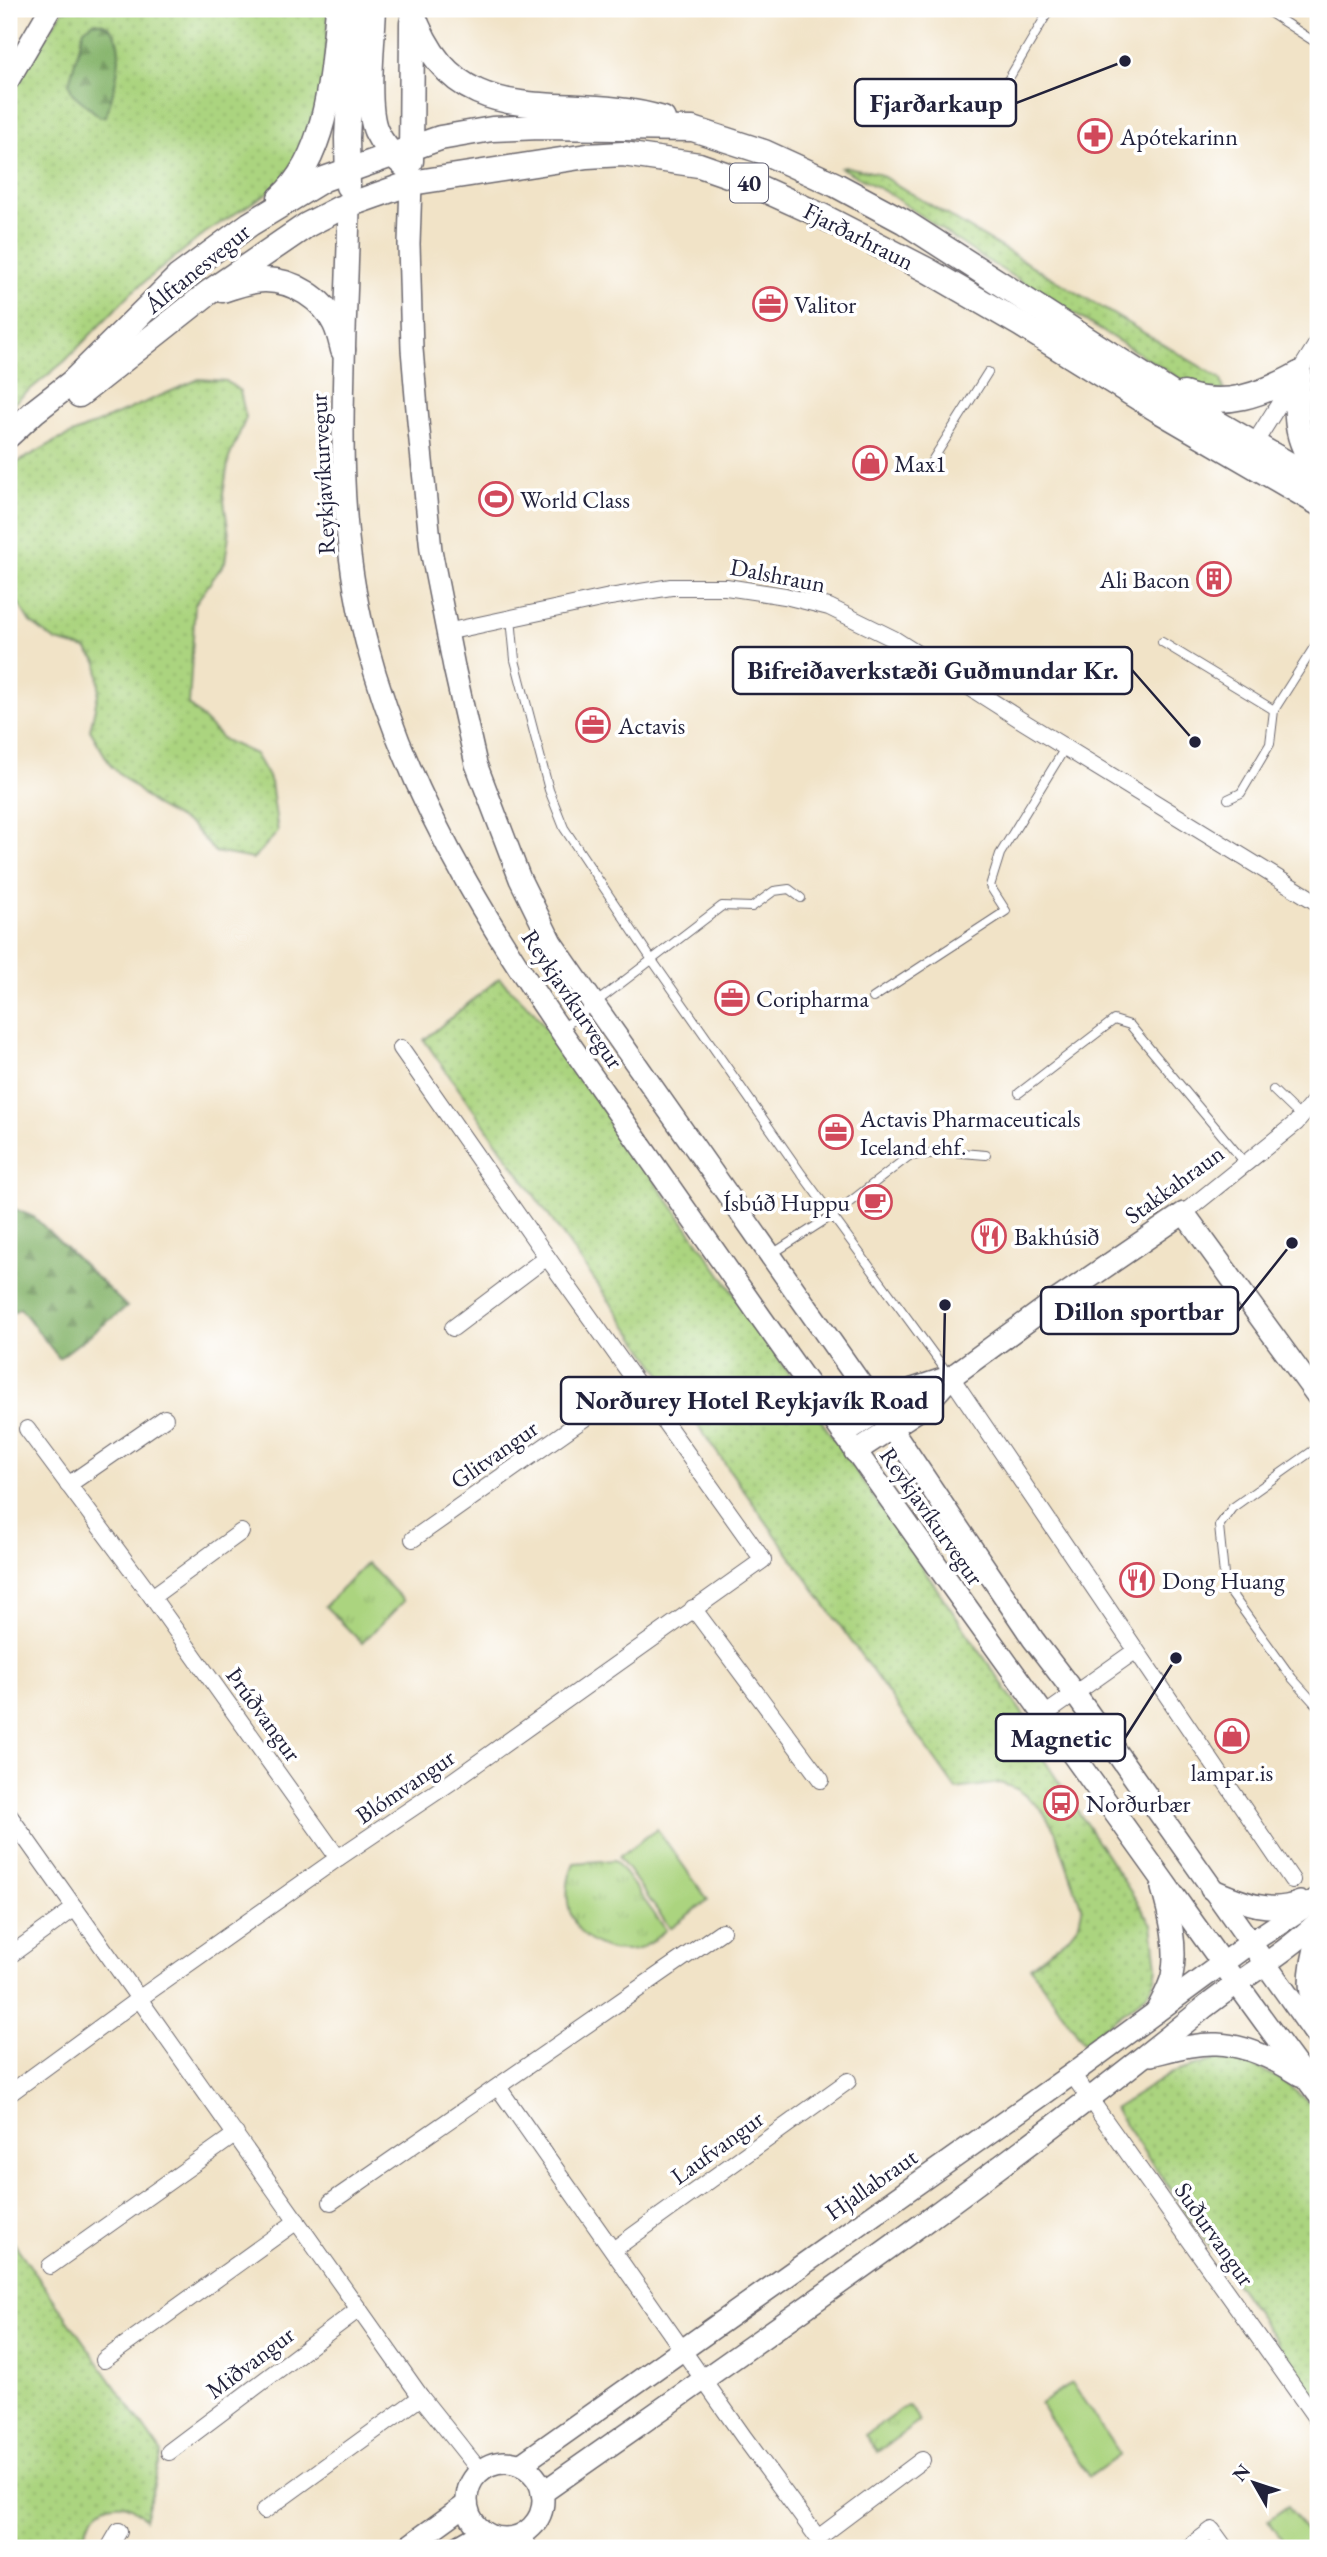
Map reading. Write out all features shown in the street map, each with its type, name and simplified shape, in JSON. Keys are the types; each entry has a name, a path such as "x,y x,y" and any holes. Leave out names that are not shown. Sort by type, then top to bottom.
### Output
{"main road":[{"path":"9,79 50,9"},
{"path":"250,224 284,194 305,166 311,152 323,115 331,75 338,9"},
{"path":"349,204 347,171 354,9"},
{"path":"374,9 372,114 375,129 407,164"},
{"path":"407,164 412,10"},
{"path":"412,10 418,30 439,60 457,79 489,98 526,105 603,108 645,114 693,129"},
{"name":"Fjarðarhraun","path":"349,204 449,135 492,129 540,127 693,129 764,152 836,185 903,221 1155,383 1318,502"},
{"name":"Fjarðarhraun","path":"407,164 448,178 622,153 699,164 745,181 822,216 928,270 1251,453 1318,481"},
{"name":"Álftanesvegur","path":"11,434 71,383 178,277 250,224 306,189 347,171 407,164"},
{"name":"Reykjavíkurvegur","path":"407,164 412,349 432,550 446,632 476,764 520,879 551,942 879,1410 1033,1639 1318,2038"},
{"name":"Álftanesvegur","path":"11,434 41,425 208,293 307,225 349,204"},
{"name":"Reykjavíkurvegur","path":"349,204 344,350 345,506 354,576 365,638 386,709 412,777 438,830 489,921 559,1030 1043,1716 1313,2087"},
{"path":"208,293 265,280 303,291 325,309 335,325 344,350"},
{"path":"1155,383 1215,402 1239,398 1280,385 1308,368"},
{"path":"1308,368 1296,406 1300,439 1307,456 1318,469"},
{"path":"1184,1213 1318,1397"},
{"name":"Stakkahraun","path":"855,1452 925,1406 951,1377 1048,1306 1184,1213"},
{"name":"Stakkahraun","path":"843,1434 914,1389 951,1377"},
{"path":"1154,2015 1172,1975 1174,1941 1171,1919 1158,1873"},
{"path":"1211,1889 1257,1907 1286,1907 1318,1896"},
{"name":"Hjallabraut","path":"520,2465 1072,2074 1318,1896"},
{"path":"542,2493 915,2228 1090,2099 1318,1922"},
{"path":"1318,1938 1309,1974 1318,2029"},
{"path":"1145,2056 1192,2046 1219,2044 1268,2057 1313,2087"},
{"path":"512,2462 520,2465 537,2480 542,2493 541,2510 525,2541 484,2532 476,2524 467,2504 472,2481 480,2471 495,2463 512,2462"},
{"path":"405,2548 467,2504"},
{"path":"456,2548 484,2532"}],"street":[{"path":"1251,453 1308,368 1318,342"},
{"name":"Dalshraun","path":"446,632 652,588 726,587 785,596 829,607 894,639 1065,748 1318,903"},
{"path":"401,1048 636,1382"},
{"name":"Stakkahraun","path":"1184,1213 1301,1117 1318,1097"},
{"path":"453,1328 547,1257"},
{"path":"951,1377 1292,1880"},
{"name":"Glitvangur","path":"413,1539 636,1382"},
{"name":"Blómvangur","path":"141,1998 763,1560 636,1382"},
{"path":"68,1485 165,1418"},
{"name":"Þrúðvangur","path":"27,1429 152,1597 338,1858"},
{"path":"152,1597 241,1532"},
{"path":"693,1608 821,1780"},
{"path":"1043,1716 1135,1651"},
{"path":"10,1818 141,1998 421,2397 480,2471"},
{"path":"9,1956 75,1908"},
{"path":"331,2202 722,1931"},
{"path":"9,2094 141,1998"},
{"name":"Suðurvangur","path":"1072,2074 1318,2421"},
{"name":"Laufvangur","path":"613,2250 848,2081"},
{"path":"499,2087 818,2538 922,2460"},
{"path":"50,2266 236,2134"},
{"path":"104,2360 297,2221"},
{"name":"Miðvangur","path":"169,2452 359,2309"},
{"path":"264,2511 421,2397"},
{"path":"1188,2548 1212,2530 1225,2548"},
{"path":"109,2548 119,2531"}],"lane":[{"path":"992,107 1050,9"},
{"path":"1264,9 1318,44"},
{"path":"930,464 988,372"},
{"path":"511,618 515,660 549,790 564,828 652,960 951,1377"},
{"path":"1228,799 1241,793 1270,744 1274,710 1318,641"},
{"path":"1162,642 1274,710"},
{"path":"873,998 1006,911 990,886 1000,854 1065,748"},
{"path":"559,1030 722,906 752,907 774,891 789,889 801,898"},
{"path":"1019,1093 1114,1020 1130,1025 1246,1164"},
{"path":"1273,1090 1301,1117"},
{"path":"770,1255 833,1215 909,1156 949,1152 986,1155"},
{"path":"1318,1447 1232,1508 1219,1526 1225,1585 1292,1678 1318,1707"}],"green space":[{"path":"64,9 329,9 324,80 300,154 277,187 205,233 132,292 65,361 9,407 9,95"},
{"path":"94,22 107,26 115,34 119,60 106,116 100,117 72,93 69,83 84,29"},
{"path":"841,168 877,173 1221,379 1224,391 1200,391 978,255 888,193"},
{"path":"199,379 226,381 240,391 246,418 229,458 223,494 229,535 225,562 195,604 189,705 224,740 255,754 271,782 278,832 253,859 215,852 192,826 156,806 111,766 90,730 99,689 98,663 86,649 56,641 30,622 9,588 9,467 56,441"},
{"path":"499,978 534,1012 713,1263 1027,1720 1039,1752 1152,1924 1157,1967 1155,1979 1146,1995 1084,2043 1030,1967 1067,1938 1079,1923 1082,1909 1055,1831 1041,1809 1017,1789 1000,1783 956,1789 424,1040"},
{"path":"10,1207 34,1217 127,1307 59,1358 20,1308 9,1315"},
{"path":"367,1563 404,1601 362,1643 325,1606"},
{"path":"657,1829 708,1900 670,1928 619,1857"},
{"path":"615,1860 666,1930 646,1946 636,1950 612,1950 587,1938 578,1928 568,1904 569,1876 574,1863"},
{"path":"1221,2058 1244,2061 1280,2079 1318,2109 1318,2401 1114,2109 1170,2074"},
{"path":"9,2236 162,2453 145,2519 126,2505 106,2506 91,2520 79,2548 9,2548"},
{"path":"1072,2383 1120,2455 1089,2477 1040,2404"},
{"path":"908,2405 920,2421 877,2452 865,2435"},
{"path":"1288,2506 1313,2541 1302,2548 1288,2548 1268,2520"}],"place":[{"name":"Fjarðarkaup","path":"1125,61"},
{"name":"Apótekarinn","path":"1095,136"},
{"name":"Valitor","path":"770,304"},
{"name":"Max1","path":"870,463"},
{"name":"World Class","path":"496,499"},
{"name":"Ali Bacon","path":"1214,579"},
{"name":"Actavis","path":"593,725"},
{"name":"Bifreiðaverkstæði Guðmundar Kr.","path":"1195,742"},
{"name":"Coripharma","path":"732,998"},
{"name":"Actavis Pharmaceuticals Iceland ehf.","path":"836,1132"},
{"name":"Ísbúð Huppu","path":"875,1202"},
{"name":"Bakhúsið","path":"989,1236"},
{"name":"Dillon sportbar","path":"1292,1243"},
{"name":"Norðurey Hotel Reykjavík Road","path":"945,1305"},
{"name":"Dong Huang","path":"1137,1580"},
{"name":"Magnetic","path":"1176,1658"},
{"name":"lampar.is","path":"1232,1736"},
{"name":"Norðurbær","path":"1061,1803"}]}
